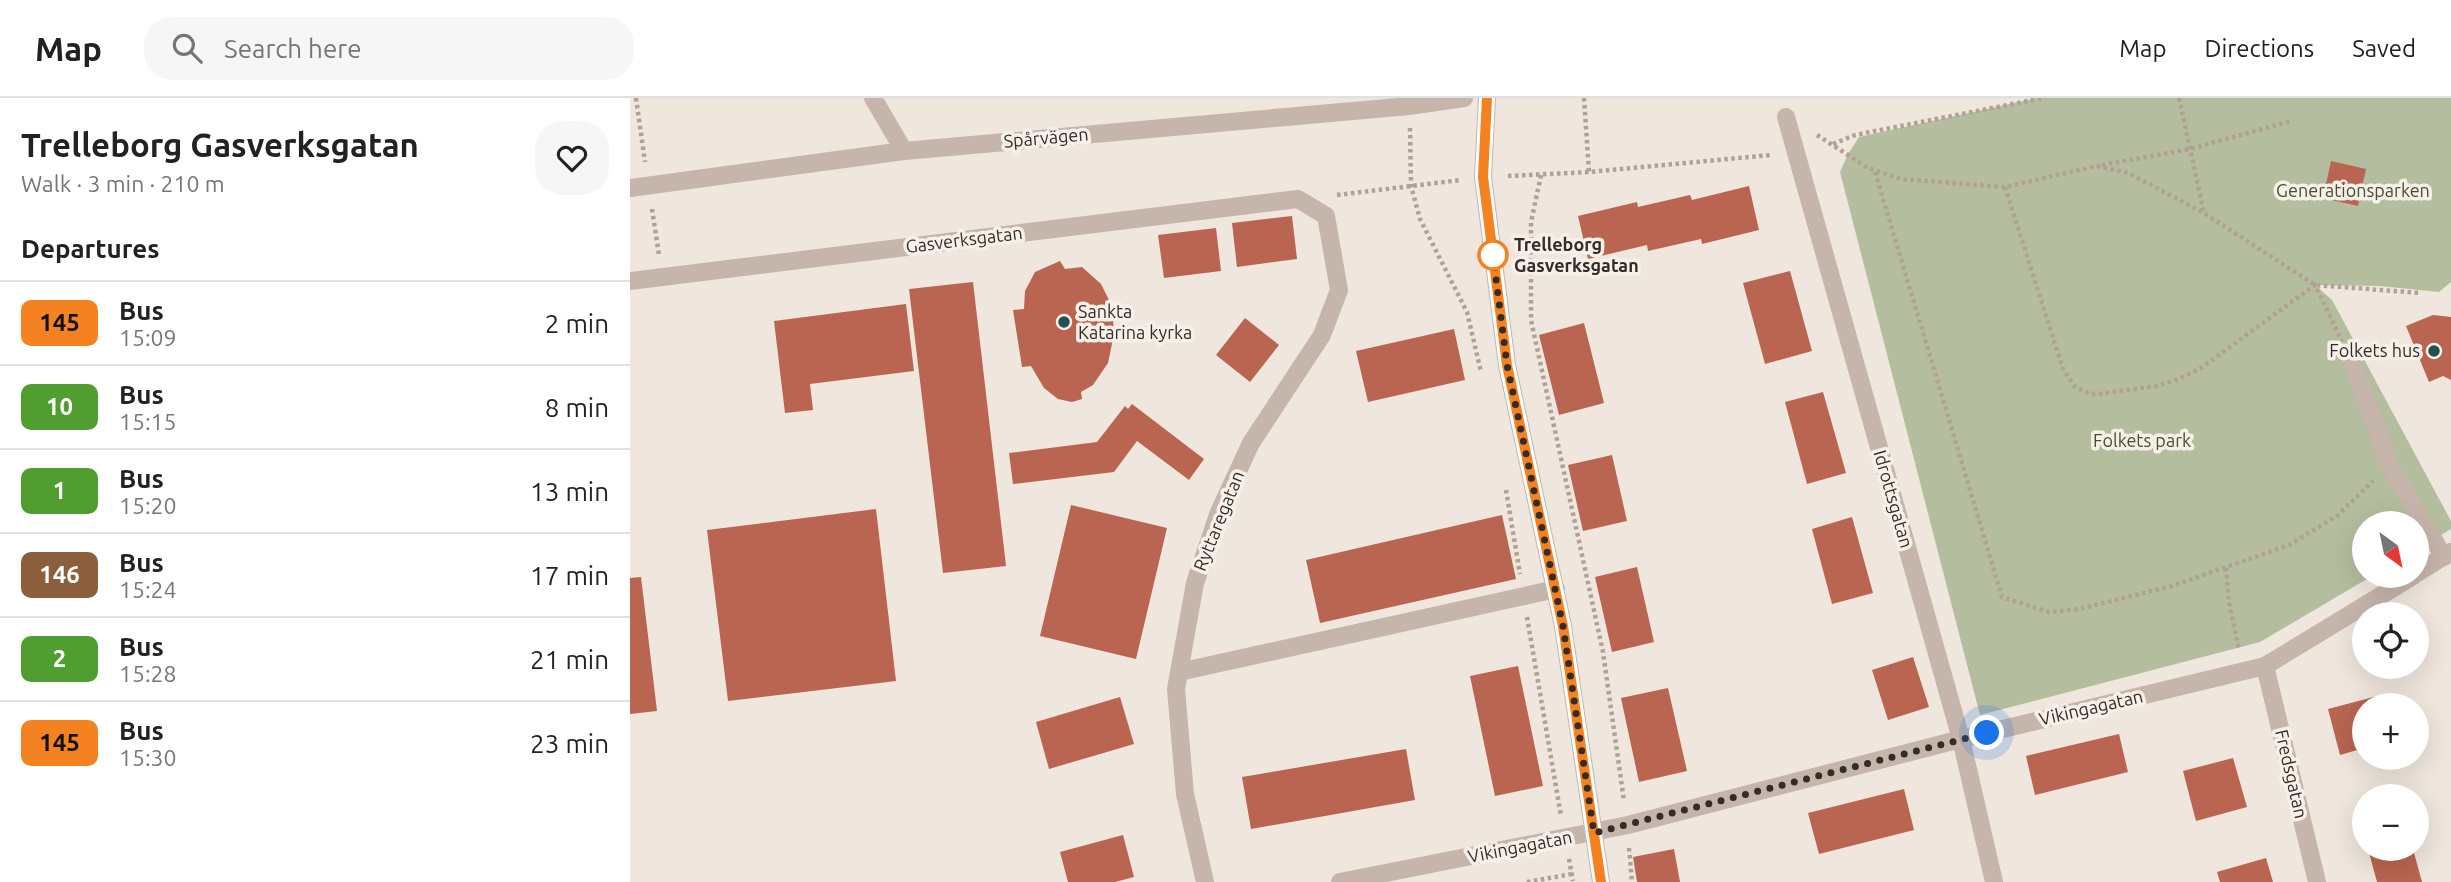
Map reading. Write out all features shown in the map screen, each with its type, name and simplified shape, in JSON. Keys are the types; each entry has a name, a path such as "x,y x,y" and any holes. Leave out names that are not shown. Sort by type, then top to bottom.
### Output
{"street":[{"path":"873,98 904,151"},
{"name":"Spårvägen","path":"630,188 904,151 1409,106 1464,98"},
{"path":"1487,98 1483,177 1507,365 1563,626 1601,882"},
{"name":"Idrottsgatan","path":"1786,117 1961,739 1994,882"},
{"name":"Gasverksgatan","path":"630,281 1298,199"},
{"name":"Ryttaregatan","path":"1205,882 1185,794 1176,688 1195,583 1219,512 1251,443 1322,335 1339,290 1326,216 1298,199"},
{"path":"2352,361 2389,464 2447,555"},
{"name":"Vikingagatan","path":"2429,566 2447,555"},
{"name":"Vikingagatan","path":"1340,882 1594,833 1961,739 2265,666 2392,588"},
{"path":"1179,672 1556,589"},
{"name":"Fredsgatan","path":"2265,666 2317,882"}],"path":[{"path":"1584,98 1589,172"},
{"path":"1833,144 1855,135 2043,98"},
{"path":"2179,98 2204,213"},
{"path":"1409,106 1411,186 1420,219 1467,312 1481,375"},
{"path":"1786,117 1875,172 1901,179 2005,187 2190,149 2291,121"},
{"path":"1298,199 1483,177 1589,172 1796,152"},
{"path":"2097,166 2128,173 2204,213 2315,285 2420,293"},
{"path":"1875,172 2002,597 2049,612 2065,611 2172,586 2226,568 2289,545 2314,531 2337,516 2389,464"},
{"path":"1541,175 1531,222 1531,320 1604,652 1628,825 1632,882"},
{"path":"2005,187 2063,369 2074,386 2089,394 2157,386 2189,375 2315,285"},
{"path":"2315,285 2352,361"},
{"path":"1503,477 1573,882"},
{"path":"2226,568 2229,602 2244,671"},
{"path":"1527,882 1572,874"}],"green space":[{"name":"Folkets park","path":"2037,98 2451,98 2451,282 2439,292 2380,286 2315,285 2332,300 2451,521 2451,529 2429,542 2429,511 2352,511 2352,588 2260,642 1980,715 1840,172 1859,137"}],"building":[{"path":"2331,161 2366,169 2358,206 2323,198"},
{"path":"1749,186 1759,230 1702,244 1701,239 1648,251 1647,245 1588,259 1578,216 1637,202 1638,207 1690,195 1692,200"},
{"path":"1292,216 1297,259 1237,267 1232,223"},
{"path":"1216,228 1221,271 1164,278 1158,235"},
{"name":"Sankta Katarina kyrka","path":"1060,261 1065,269 1082,267 1101,284 1112,306 1114,334 1108,363 1093,385 1081,392 1082,399 1072,402 1058,399 1044,388 1031,366 1022,367 1013,310 1024,309 1025,291 1035,272"},
{"path":"1790,271 1812,351 1765,364 1743,283"},
{"path":"973,282 1006,566 943,573 909,289"},
{"path":"906,304 914,371 810,384 813,410 785,413 774,321"},
{"name":"Folkets hus","path":"2433,315 2451,317 2451,380 2443,376 2429,382 2406,326"},
{"path":"1245,318 1279,345 1250,382 1216,355"},
{"path":"1584,323 1604,403 1559,415 1539,335"},
{"path":"1454,329 1465,380 1368,402 1356,351"},
{"path":"1823,392 1846,473 1807,484 1785,402"},
{"path":"1132,404 1204,459 1189,480 1137,441 1114,472 1013,484 1009,453 1097,442 1125,406 1128,409"},
{"path":"1612,455 1627,521 1583,531 1568,465"},
{"path":"1071,505 1167,528 1136,659 1040,636"},
{"path":"876,509 896,681 728,701 707,530"},
{"path":"1502,515 1516,579 1320,623 1306,560"},
{"path":"1852,517 1873,593 1832,604 1812,529"},
{"path":"1637,567 1654,642 1612,652 1595,577"},
{"path":"641,577 657,711 630,714 630,578"},
{"path":"1913,657 1929,707 1888,720 1872,670"},
{"path":"1518,666 1543,786 1495,796 1470,676"},
{"path":"1668,688 1687,771 1639,782 1621,698"},
{"path":"1120,697 1134,744 1049,769 1036,722"},
{"path":"2352,703 2352,752 2340,755 2328,709"},
{"path":"2119,734 2128,772 2035,795 2026,756"},
{"path":"1406,749 1415,800 1251,829 1242,777"},
{"path":"2233,758 2247,807 2196,821 2183,771"},
{"path":"1904,789 1914,830 1819,854 1808,813"},
{"path":"1123,835 1134,877 1115,882 1068,882 1060,852"},
{"path":"1674,849 1680,882 1637,882 1633,857"},
{"path":"2266,858 2273,882 2220,882 2217,872"},
{"path":"2371,861 2416,861 2422,882 2377,882"}],"bus line":[{"name":"145","path":"1487,98 1483,177 1507,365 1563,626 1601,882"}],"place":[{"name":"Trelleborg Gasverksgatan","path":"1493,255"},
{"name":"Sankta Katarina kyrka","path":"1064,322"},
{"name":"Folkets hus","path":"2434,351"}],"route":[{"path":"1493,255 1507,365 1563,626 1594,833 1987,733"}],"park label":[{"name":"Generationsparken","path":"2353,191"}]}
